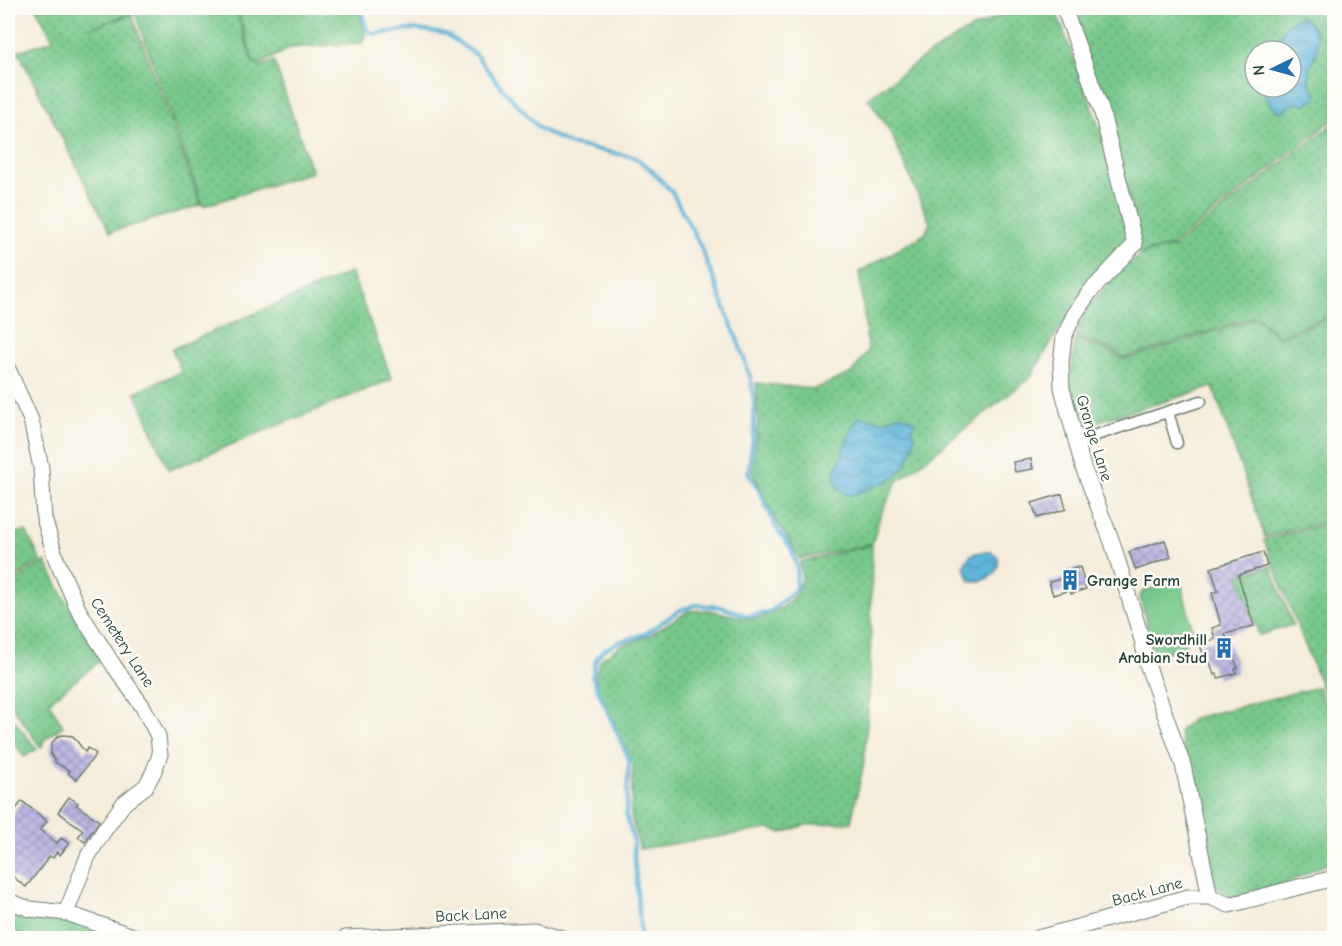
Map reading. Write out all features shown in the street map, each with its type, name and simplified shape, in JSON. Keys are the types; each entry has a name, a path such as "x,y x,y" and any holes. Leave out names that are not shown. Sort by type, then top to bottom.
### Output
{"street":[{"name":"Grange Lane","path":"1064,8 1101,109 1135,244 1089,293 1074,315 1064,337 1061,362 1062,388 1075,442 1112,542 1142,640 1147,664 1183,765 1210,897"},
{"name":"Cemetery Lane","path":"8,369 31,420 41,468 44,518 57,559 80,611 143,707 158,736 160,755 153,773 146,786 124,803 88,856 66,913"},
{"path":"1075,442 1201,401"},
{"path":"1168,412 1177,443"},
{"name":"Back Lane","path":"1038,939 1188,897 1210,897 1229,905 1335,878"},
{"path":"8,901 30,909 66,913 139,939"},
{"name":"Back Lane","path":"345,939 534,930 562,939"}],"green space":[{"path":"36,8 146,8 90,28 132,15 201,205 110,232 18,51 53,40"},
{"path":"151,8 235,8 253,64 262,66 274,61 312,172 203,206 135,13"},
{"path":"237,8 358,8 366,36 362,43 290,48 261,64 254,63"},
{"path":"1016,8 1055,8 1105,143 1128,235 1123,247 1062,324 1030,378 897,482 880,516 872,544 799,559 777,523 752,471 758,424 756,383 814,389 852,373 868,351 859,272 925,234 930,223 891,133 868,98 920,60 963,33"},
{"path":"1075,8 1334,8 1334,119 1171,246 1136,254 1139,233 1072,10"},
{"path":"1334,123 1334,314 1278,336 1257,316 1124,358 1109,348 1075,337 1085,311 1124,266 1143,254 1174,247"},
{"path":"351,272 392,379 169,470 135,392 181,372 172,349"},
{"path":"1334,316 1334,520 1265,537 1213,387 1078,427 1070,388 1075,339 1108,350 1124,360 1257,318 1278,338"},
{"path":"1334,522 1334,719 1264,540"},
{"path":"26,531 41,561 8,580 8,534"},
{"path":"872,545 870,681 864,763 851,822 805,825 783,833 769,829 640,849 631,816 633,765 599,691 595,676 601,659 620,646 650,635 688,611 709,610 748,619 762,617 782,608 796,594 802,578 800,562"},
{"path":"45,561 80,627 102,659 49,702 63,726 45,739 41,748 8,700 8,584"},
{"path":"1271,566 1293,625 1259,635 1238,575"},
{"path":"1181,582 1193,632 1183,635 1186,647 1154,655 1140,596 1143,591"},
{"path":"1318,687 1334,727 1334,860 1295,879 1249,896 1223,897 1215,881 1179,731 1194,718"},
{"path":"8,713 37,749 24,757 12,739 8,745"},
{"path":"8,911 24,915 69,919 120,938 8,938"}],"water":[{"path":"1298,17 1306,18 1317,37 1317,48 1309,71 1309,78 1317,95 1316,100 1310,100 1308,104 1296,103 1279,112 1267,99 1303,99 1303,39 1278,39 1287,24"},
{"path":"896,415 915,422 912,431 915,436 906,465 886,482 853,495 847,494 839,488 834,477 851,429 860,416 885,422"},
{"path":"992,552 998,557 995,573 987,579 970,581 964,566 971,555"}],"building":[{"path":"1031,459 1033,469 1015,472 1013,462"},
{"path":"1062,494 1066,509 1037,518 1032,503"},
{"path":"1165,540 1171,557 1136,570 1129,552"},
{"path":"1263,552 1267,566 1238,575 1254,626 1225,634 1238,668 1235,669 1237,673 1218,678 1217,674 1214,675 1210,662 1206,663 1200,644 1215,639 1212,628 1221,625 1212,593 1218,591 1211,568"},
{"name":"Grange Farm","path":"1080,567 1086,589 1071,594 1070,590 1053,595 1049,582 1065,578 1063,572"},
{"path":"58,736 73,736 85,752 88,748 96,754 76,780 68,773 70,771 56,763 51,754 51,744"},
{"path":"69,797 78,803 76,805 99,821 85,842 78,837 83,830 58,812"},
{"path":"22,801 47,821 40,830 57,843 61,838 69,843 60,855 57,852 53,858 50,856 26,887 8,873 8,820"}],"waterway":[{"path":"361,8 367,29 373,34 415,29 446,34 475,54 540,129 569,144 634,157 648,167 672,192 700,245 751,380 754,432 748,472 776,528 791,548 797,567 796,589 770,612 747,616 722,607 696,605 680,610 645,634 603,650 596,659 592,677 629,760 626,815 633,838 641,938"}],"place":[{"name":"Grange Farm","path":"1070,580"},
{"name":"Swordhill Arabian Stud","path":"1224,648"}]}
